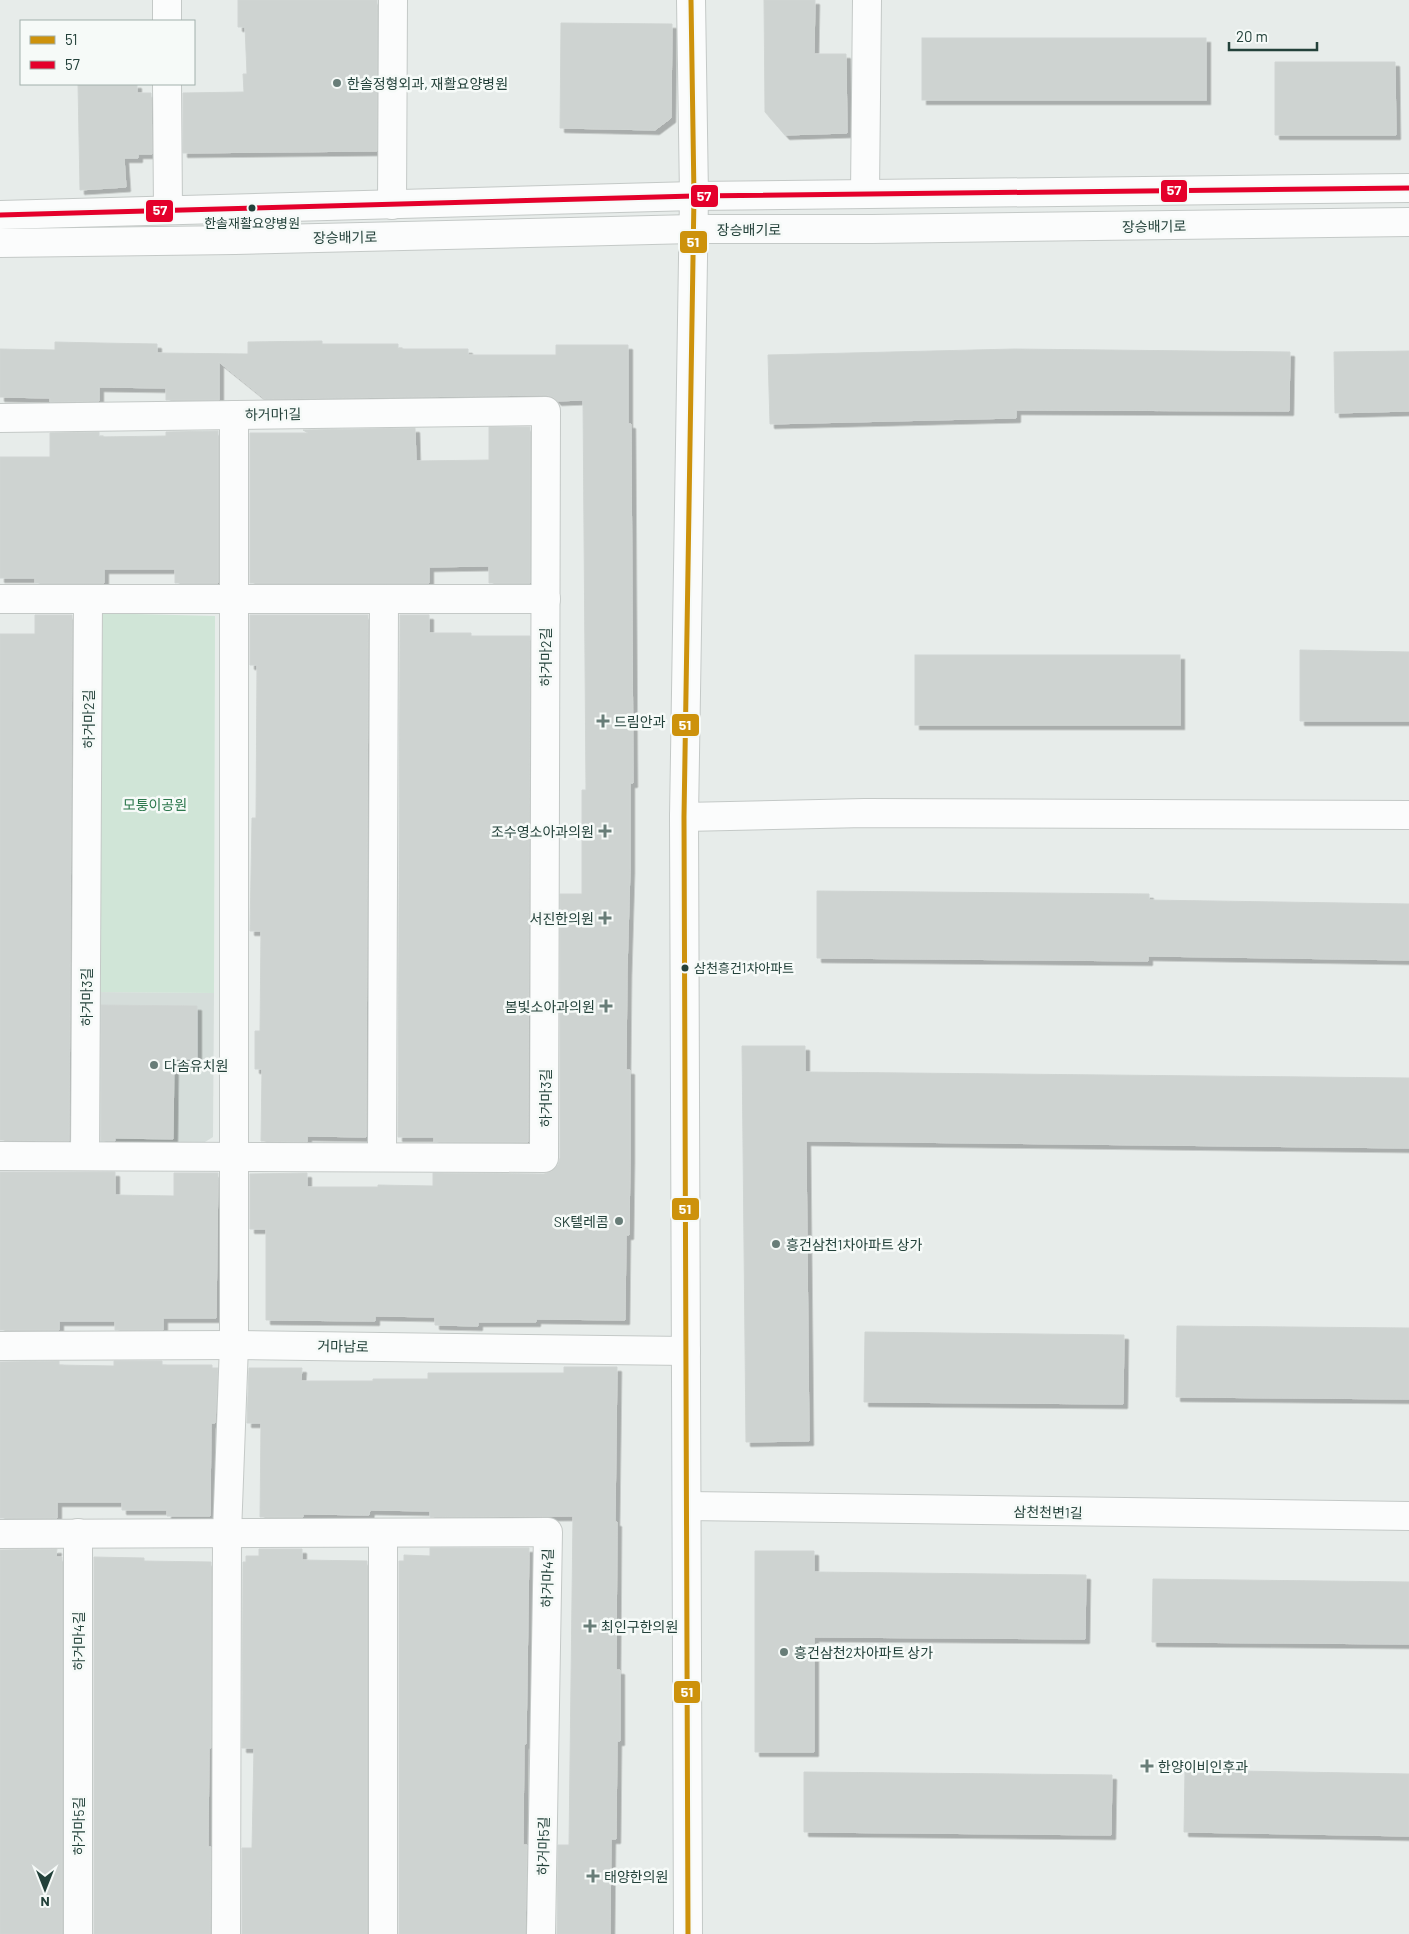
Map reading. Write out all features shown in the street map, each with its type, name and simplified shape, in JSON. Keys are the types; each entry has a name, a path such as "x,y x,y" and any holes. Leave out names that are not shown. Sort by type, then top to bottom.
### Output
{"street":[{"path":"167,0 167,20"},
{"path":"392,205 393,0"},
{"path":"688,1934 684,817 694,196 691,0"},
{"path":"865,193 867,0"},
{"path":"167,85 168,210"},
{"path":"0,213 392,205 694,196 1409,188"},
{"name":"장승배기로","path":"0,243 244,240 693,229 872,229 1409,222"},
{"name":"하거마1길","path":"0,418 546,411"},
{"name":"하거마2길","path":"545,876 546,411"},
{"path":"226,1934 227,1533 234,1345 234,415"},
{"path":"0,599 546,599"},
{"name":"하거마2길","path":"87,838 88,599"},
{"path":"382,1157 384,599"},
{"path":"684,817 865,813 1409,815"},
{"name":"하거마3길","path":"86,1156 87,838"},
{"name":"하거마3길","path":"0,1156 544,1158 545,876"},
{"name":"거마남로","path":"0,1346 234,1345 686,1351"},
{"name":"삼천천변1길","path":"687,1506 1409,1516"},
{"path":"382,1532 383,1934"},
{"name":"하거마4길","path":"0,1534 548,1532 544,1759"},
{"name":"하거마4길","path":"78,1534 78,1749"},
{"name":"하거마5길","path":"78,1749 78,1934"},
{"name":"하거마5길","path":"542,1934 544,1759"}],"shaded area":[{"name":"다솜유치원","path":"95,992 214,993 213,1137 197,1147 99,1147 93,1139"}],"green space":[{"name":"모퉁이공원","path":"95,613 215,616 214,993 95,992"}],"building":[{"name":"한솔정형외과, 재활요양병원","path":"238,0 377,0 377,151 183,153 183,93 244,92 243,74 247,74 245,27 238,27"},
{"path":"764,0 815,0 814,54 846,54 847,133 785,135 765,112"},
{"path":"561,23 672,24 671,118 655,130 560,128"},
{"path":"922,38 1206,38 1206,100 922,100"},
{"path":"1275,62 1395,62 1396,135 1275,135"},
{"path":"78,85 137,85 137,93 151,93 152,154 138,154 138,158 124,158 126,187 80,190"},
{"path":"322,341 322,344 398,344 398,349 468,349 468,355 556,355 556,345 628,345 628,424 631,424 633,783 630,783 627,971 626,1070 630,1070 630,1159 629,1235 626,1235 625,1320 536,1319 536,1322 478,1322 478,1326 435,1325 435,1317 375,1316 375,1321 266,1320 266,1229 250,1229 250,1174 307,1173 307,1187 433,1186 433,1173 544,1174 552,1171 558,1165 560,1158 560,894 582,894 582,790 586,790 583,400 557,401 553,397 546,395 265,399 219,362 219,400 166,400 166,388 99,387 99,401 50,402 50,398 0,397 0,349 55,350 55,342 157,344 157,353 248,354 248,342"},
{"path":"1014,349 1290,352 1289,411 1016,410 1016,418 770,424 768,355"},
{"path":"1409,351 1409,411 1335,413 1334,352"},
{"path":"489,427 530,427 530,583 489,583 489,566 429,567 429,583 250,583 250,433 308,433 303,430 415,428 416,461 489,460"},
{"path":"218,431 218,583 175,583 175,569 104,569 104,583 35,583 35,578 0,578 0,457 50,457 50,433 99,432 99,437 166,436 166,432"},
{"path":"35,615 72,615 69,1141 0,1140 0,634 35,634"},
{"path":"250,615 368,615 366,1137 307,1136 307,1142 261,1141 262,1069 255,1069 255,1031 260,1031 261,931 250,931 252,818 256,818 257,665 250,665"},
{"path":"400,615 429,615 429,633 471,633 471,636 530,636 528,1142 434,1142 434,1137 398,1137"},
{"path":"1300,650 1409,652 1409,721 1300,721"},
{"path":"915,655 1180,655 1180,725 915,725"},
{"path":"817,891 1149,894 1149,900 1409,904 1409,960 1148,956 1148,961 817,958"},
{"path":"101,1005 197,1006 197,1059 174,1059 173,1139 115,1138 115,1141 101,1141"},
{"path":"742,1046 805,1046 805,1072 1409,1078 1409,1148 806,1141 809,1441 746,1442"},
{"path":"0,1172 115,1172 115,1195 174,1196 174,1173 218,1173 216,1318 163,1318 163,1330 115,1330 115,1321 59,1321 59,1330 0,1330"},
{"path":"1177,1326 1409,1328 1409,1399 1176,1397"},
{"path":"865,1332 1124,1335 1123,1404 864,1402"},
{"path":"59,1361 59,1365 114,1366 114,1361 162,1361 162,1365 212,1365 212,1368 218,1368 215,1423 211,1423 210,1516 167,1516 167,1510 122,1510 122,1502 57,1502 57,1518 0,1518 0,1362"},
{"path":"564,1367 617,1367 616,1670 620,1670 620,1741 617,1741 616,1839 611,1839 610,1934 557,1934 558,1845 569,1845 573,1516 430,1517 430,1511 370,1510 369,1515 303,1514 303,1517 260,1517 261,1423 247,1423 249,1368 302,1368 301,1381 373,1381 373,1379 428,1379 428,1373 564,1373"},
{"path":"430,1548 529,1548 526,1744 524,1744 523,1845 527,1845 525,1934 399,1934 399,1561 404,1561 404,1555 430,1556"},
{"path":"57,1549 56,1557 62,1557 62,1934 0,1934 0,1550"},
{"path":"259,1549 302,1549 302,1560 367,1561 367,1934 242,1934 242,1848 252,1848 254,1748 242,1748 243,1562 246,1562 246,1556 259,1556"},
{"path":"755,1551 814,1551 814,1572 1086,1575 1085,1639 814,1637 814,1752 755,1752"},
{"path":"94,1557 144,1558 144,1561 211,1562 211,1748 209,1748 208,1847 211,1847 210,1934 94,1934"},
{"path":"1153,1579 1409,1582 1409,1644 1152,1642"},
{"path":"1185,1770 1409,1774 1409,1836 1184,1832"},
{"path":"804,1772 1112,1775 1111,1835 804,1832"}],"transit line":[{"name":"51","path":"688,1934 684,817 694,196 691,0"},
{"name":"57","path":"0,215 694,196 1409,188"}],"place":[{"name":"한솔정형외과, 재활요양병원","path":"337,83"},
{"name":"한솔재활요양병원","path":"252,208"},
{"name":"드림안과","path":"603,721"},
{"name":"조수영소아과의원","path":"605,831"},
{"name":"서진한의원","path":"605,918"},
{"name":"삼천흥건1차아파트","path":"685,968"},
{"name":"봄빛소아과의원","path":"606,1006"},
{"name":"다솜유치원","path":"154,1065"},
{"name":"SK텔레콤","path":"619,1221"},
{"name":"흥건삼천1차아파트 상가","path":"776,1244"},
{"name":"최인구한의원","path":"590,1626"},
{"name":"흥건삼천2차아파트 상가","path":"784,1652"},
{"name":"한양이비인후과","path":"1147,1766"},
{"name":"태양한의원","path":"593,1876"}]}
